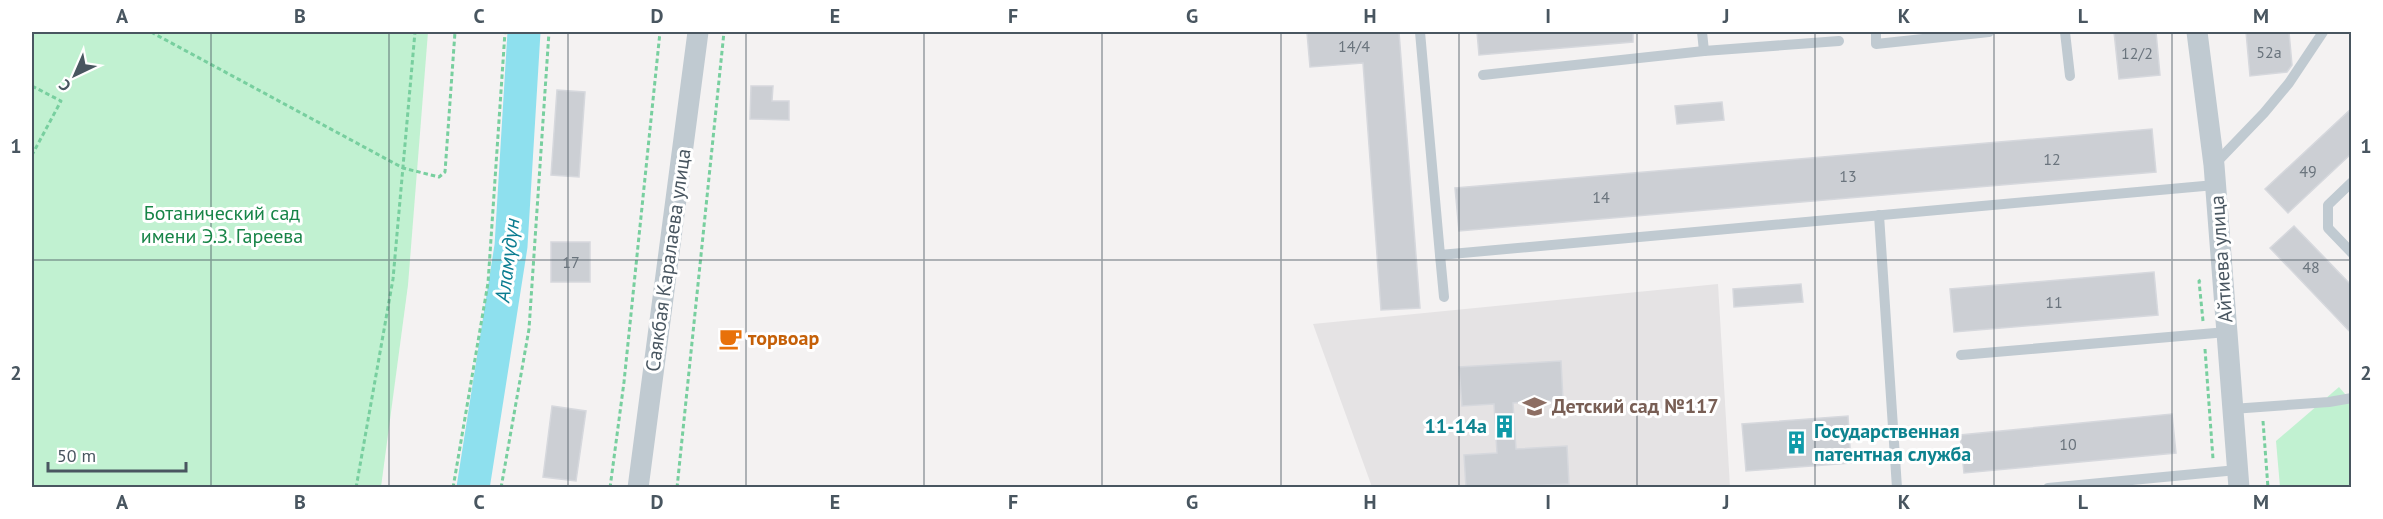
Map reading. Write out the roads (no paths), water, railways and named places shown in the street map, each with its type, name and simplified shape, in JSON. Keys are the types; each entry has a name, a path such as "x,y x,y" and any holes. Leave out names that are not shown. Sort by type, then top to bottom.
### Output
{"street":[{"name":"Саякбая Каралаева улица","path":"638,488 698,32"},
{"name":"Айтиева улица","path":"2197,32 2214,175 2238,479"}],"lane":[{"path":"1420,32 1444,297"},
{"path":"1702,32 1704,51"},
{"path":"1876,32 1876,44 1989,32"},
{"path":"2065,32 2070,76"},
{"path":"1440,255 1879,215 2214,175 2289,83 2323,32"},
{"path":"1482,75 1704,51 1839,41"},
{"path":"2352,182 2328,206 2328,228 2352,253"},
{"path":"1879,215 1897,488"},
{"path":"1961,355 2227,332"},
{"path":"2232,409 2329,402 2352,398"},
{"path":"2048,488 2214,472 2238,479"}],"waterway":[{"name":"Аламүдүн","path":"473,488 511,246 524,32"}],"place":[{"name":"торвоар","path":"730,338"},
{"name":"Детский сад №117","path":"1534,406"},
{"name":"11-14а","path":"1505,426"},
{"name":"Государственная патентная служба","path":"1796,443"}],"park label":[{"name":"Ботанический сад имени Э.З. Гареева","path":"222,224"}]}
